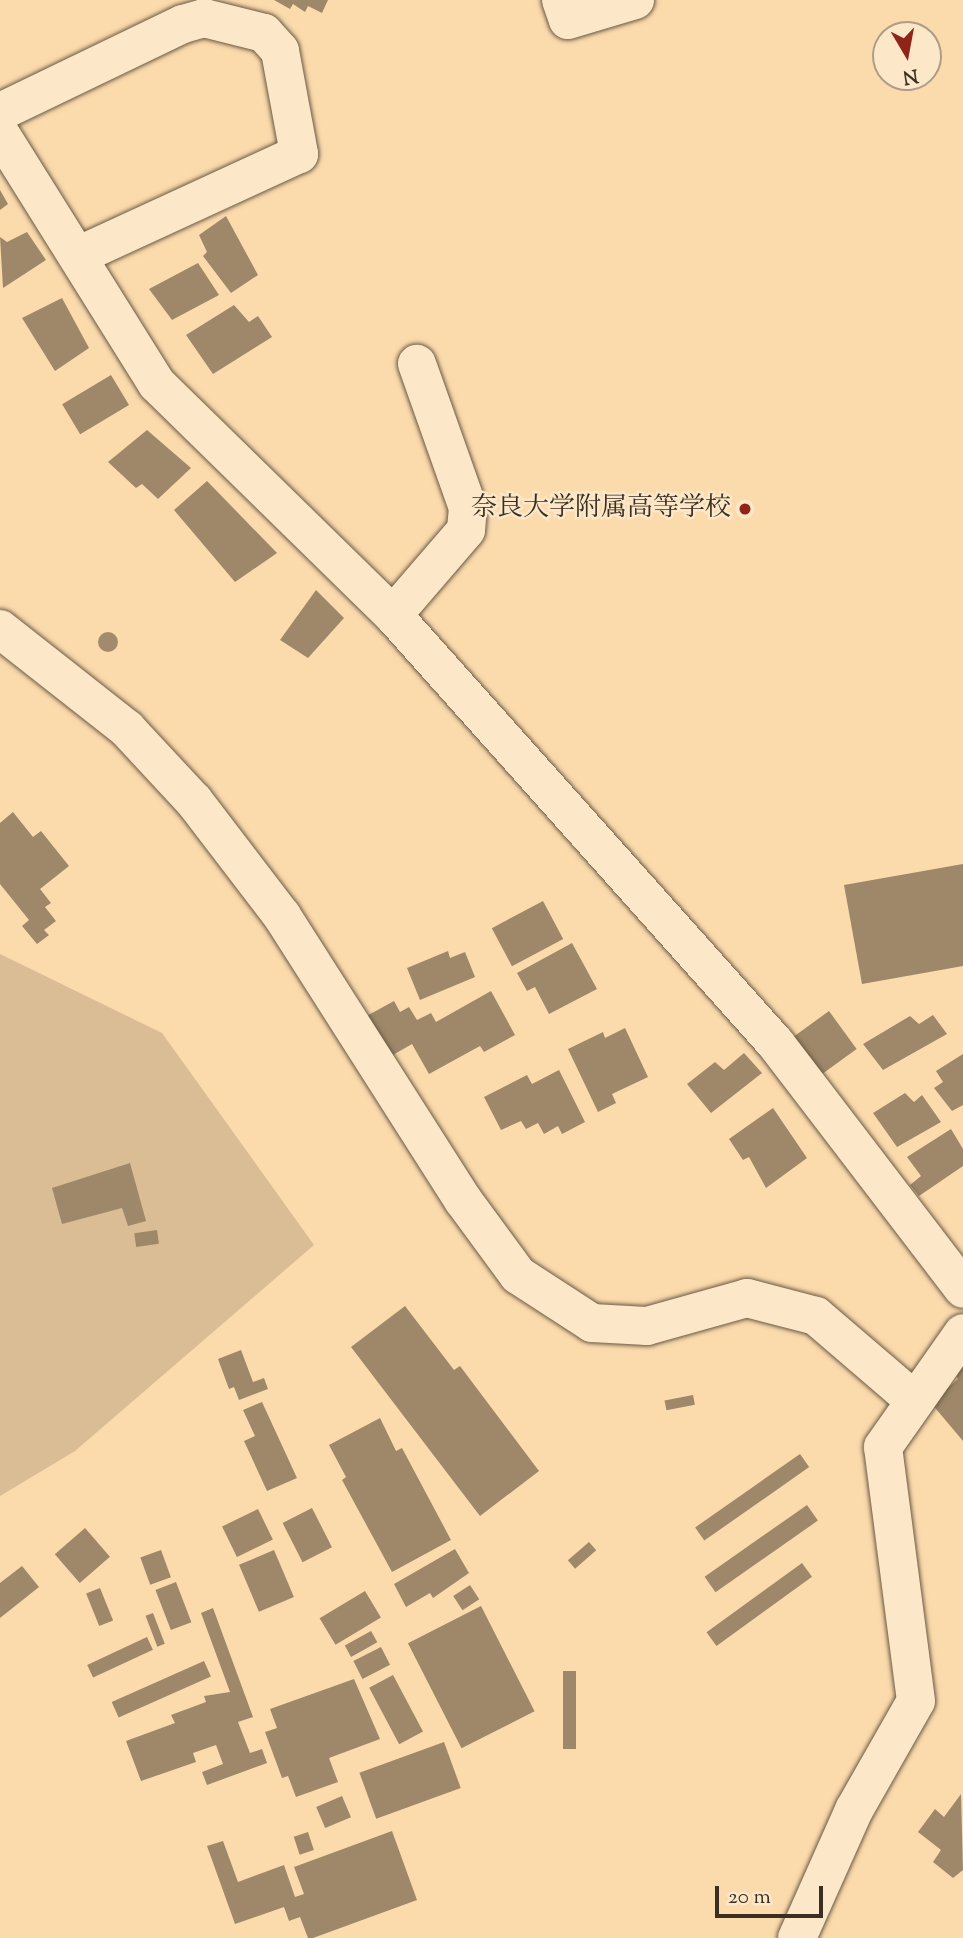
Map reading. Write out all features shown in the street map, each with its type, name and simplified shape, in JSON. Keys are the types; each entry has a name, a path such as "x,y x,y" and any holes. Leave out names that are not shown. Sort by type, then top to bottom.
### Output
{"street":[{"path":"561,0 568,20 635,0"},
{"path":"0,112 183,24 204,18 264,33 280,51 299,154 76,256"},
{"path":"0,133 157,384 393,615 776,1044 963,1289"},
{"path":"393,615 466,530 468,508 417,364"},
{"path":"0,629 127,729 194,800 282,916 463,1200 518,1275 592,1323 647,1326 747,1298 816,1316 915,1401"},
{"path":"797,1938 854,1810 916,1701 883,1447 963,1333"}],"shaded area":[{"path":"0,954 162,1033 314,1245 75,1451 0,1496"}],"building":[{"path":"274,0 328,0 322,13 308,6 305,12 293,4 290,9"},
{"path":"0,190 8,204 0,210"},
{"path":"226,216 258,275 231,293 203,256 207,252 199,235"},
{"path":"27,232 46,260 3,288 0,237 7,242"},
{"path":"198,263 219,295 172,320 149,289"},
{"path":"62,298 89,348 55,371 22,318"},
{"path":"234,305 249,322 258,316 272,337 213,374 186,335"},
{"path":"111,375 129,405 80,434 62,404"},
{"path":"147,430 191,468 158,499 142,484 136,488 108,462"},
{"path":"207,481 277,553 235,582 174,510"},
{"path":"316,590 344,618 308,658 280,640"},
{"path":"13,812 33,837 41,831 69,866 40,889 51,903 45,907 56,921 44,930 49,935 37,944 22,926 29,920 0,884 0,823"},
{"path":"963,864 963,966 862,984 844,885"},
{"path":"543,901 563,939 512,966 492,928"},
{"path":"572,943 597,989 549,1014 535,987 527,991 517,973"},
{"path":"448,951 450,958 465,952 475,977 420,1000 407,968"},
{"path":"491,991 515,1035 484,1052 480,1046 429,1074 412,1044 386,1059 363,1018 394,1001 400,1012 409,1007 417,1020 431,1013 436,1022"},
{"path":"829,1011 857,1049 815,1080 787,1042"},
{"path":"933,1015 947,1034 883,1070 863,1044 910,1016 919,1024"},
{"path":"625,1028 648,1077 612,1094 616,1103 598,1112 568,1049 603,1032 605,1038"},
{"path":"744,1053 762,1073 711,1113 687,1084 715,1062 724,1070"},
{"path":"963,1054 963,1105 952,1111 934,1088 943,1082 936,1071"},
{"path":"559,1070 585,1122 562,1134 558,1126 544,1134 538,1123 526,1129 521,1121 501,1130 484,1097 527,1075 532,1084"},
{"path":"905,1093 914,1102 922,1095 941,1122 897,1147 873,1113"},
{"path":"773,1108 807,1158 766,1188 749,1157 743,1160 729,1139"},
{"path":"951,1129 963,1149 963,1166 919,1196 910,1185 921,1176 907,1157"},
{"path":"130,1163 146,1221 128,1226 122,1208 62,1224 52,1188"},
{"path":"157,1230 159,1244 136,1247 134,1233"},
{"path":"405,1306 454,1370 460,1366 539,1471 480,1516 351,1347"},
{"path":"241,1350 253,1382 264,1378 268,1389 239,1400 234,1387 229,1389 218,1359"},
{"path":"963,1359 963,1441 931,1403 958,1379 952,1369"},
{"path":"693,1395 695,1405 666,1410 665,1401"},
{"path":"262,1402 297,1478 267,1491 244,1441 255,1436 243,1410"},
{"path":"380,1418 396,1451 402,1448 451,1540 392,1572 342,1480 346,1477 329,1445"},
{"path":"800,1454 809,1467 704,1541 695,1527"},
{"path":"807,1505 818,1521 716,1592 705,1577"},
{"path":"312,1508 332,1547 303,1562 283,1523"},
{"path":"258,1509 273,1540 237,1557 222,1527"},
{"path":"85,1528 110,1557 80,1583 55,1554"},
{"path":"589,1542 596,1550 575,1569 568,1560"},
{"path":"455,1549 469,1573 433,1598 430,1593 406,1607 394,1584"},
{"path":"161,1550 171,1577 150,1585 140,1558"},
{"path":"274,1550 294,1597 259,1612 239,1565"},
{"path":"802,1563 812,1577 717,1646 707,1632"},
{"path":"22,1566 39,1587 0,1618 0,1583"},
{"path":"176,1582 191,1622 171,1630 155,1590"},
{"path":"470,1585 479,1599 462,1610 453,1596"},
{"path":"100,1588 113,1620 99,1626 86,1594"},
{"path":"365,1591 381,1618 336,1645 320,1618"},
{"path":"481,1606 535,1711 462,1748 408,1643"},
{"path":"213,1608 253,1717 238,1722 250,1753 262,1749 267,1763 207,1785 202,1772 223,1764 216,1745 193,1753 196,1762 141,1781 126,1741 175,1723 171,1715 206,1702 204,1696 230,1692 201,1613"},
{"path":"153,1613 165,1644 157,1647 146,1616"},
{"path":"371,1631 377,1642 351,1657 345,1646"},
{"path":"147,1637 153,1650 93,1678 87,1665"},
{"path":"381,1647 390,1665 362,1679 353,1661"},
{"path":"204,1661 211,1677 119,1718 112,1702"},
{"path":"563,1671 576,1671 576,1749 563,1749"},
{"path":"393,1675 423,1732 399,1744 369,1688"},
{"path":"354,1679 380,1739 329,1758 338,1782 296,1797 288,1776 282,1778 265,1732 277,1728 270,1709"},
{"path":"444,1742 461,1788 376,1819 359,1773"},
{"path":"961,1794 963,1870 953,1878 933,1862 941,1850 918,1832 935,1809 944,1817"},
{"path":"342,1796 351,1817 325,1828 316,1807"},
{"path":"392,1831 417,1900 313,1938 308,1938 300,1917 289,1921 284,1907 235,1924 207,1846 223,1841 238,1882 284,1865 295,1897 304,1894 294,1867"},
{"path":"308,1832 314,1850 300,1855 294,1837"}],"place":[{"name":"奈良大学附属高等学校","path":"745,509"}]}
